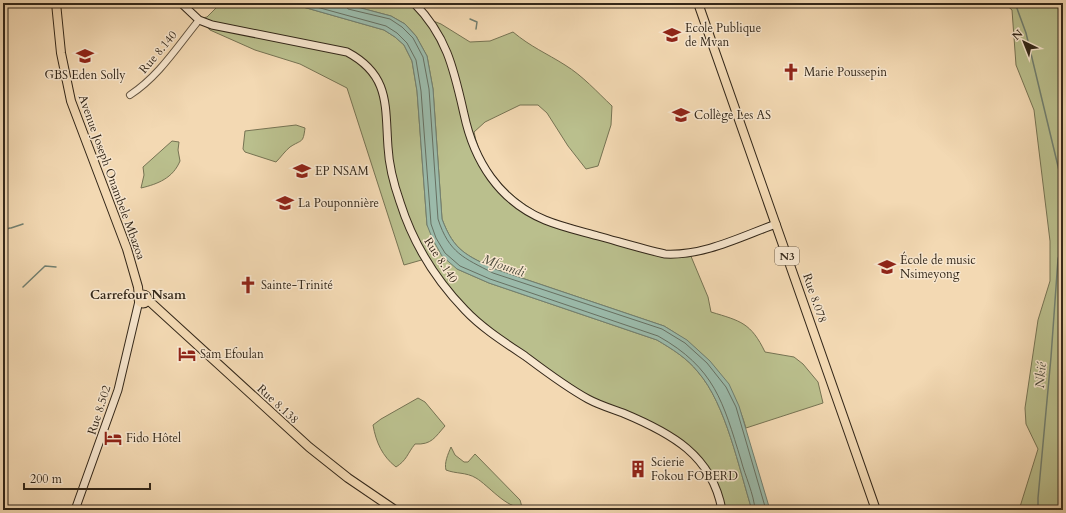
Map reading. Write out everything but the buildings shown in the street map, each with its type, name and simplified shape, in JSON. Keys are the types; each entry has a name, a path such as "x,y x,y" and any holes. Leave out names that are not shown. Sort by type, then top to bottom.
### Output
{"main road":[{"name":"Avenue Joseph Onambele Mbazoa","path":"56,3 62,59 71,101 126,249 138,287 145,301"},
{"name":"Rue 8.140","path":"181,3 199,20 212,25 347,52 360,59 374,74 383,90 386,110 388,148 400,204 419,248 442,284 465,311 491,333 546,372 588,399 638,420 679,441 699,461 714,481 722,510"},
{"path":"414,3 428,18 446,47 454,69 465,120 478,158 498,186 528,211 544,220 562,226 665,254 681,255 700,252 776,224"},
{"name":"Rue 8.078","path":"698,3 876,510"},
{"name":"Rue 8.502","path":"75,510 118,390 136,314 145,301"},
{"name":"Rue 8.138","path":"145,301 309,447 348,478 395,510"},
{"path":"3,507 7,510"}],"street":[{"name":"Rue 8.140","path":"130,95 152,79 165,65 199,20"}],"green space":[{"path":"221,3 289,3 384,30 404,45 412,61 417,91 427,225 457,269 489,283 657,340 684,358 694,367 708,385 716,401 731,438 752,510 722,510 714,481 679,441 588,399 465,311 425,259 404,265 347,88 300,64 255,50 210,30 193,14 194,12 203,18 207,17"},
{"path":"342,3 414,3 428,19 441,24 470,42 490,41 513,32 526,42 578,74 612,106 611,125 598,166 586,169 568,146 547,113 538,105 520,105 485,122 474,132 478,147 493,175 516,198 557,222 575,226 644,249 690,254 708,297 711,312 744,324 755,335 765,352 794,357 803,364 818,382 823,403 746,428 733,395 716,368 693,346 664,326 495,269 462,251 451,238 442,219 433,89 427,56 416,36 405,24 391,16"},
{"path":"1004,3 1063,3 1063,510 1019,510 1038,449 1026,424 1025,408 1038,320 1050,281 1050,241 1034,110 1016,65 1012,10"},
{"path":"296,125 305,128 303,139 288,149 276,162 245,152 243,149 245,131"},
{"path":"172,141 179,142 178,150 180,161 177,167 169,176 159,182 141,188 144,175 143,167"},
{"path":"418,398 425,402 445,426 433,440 421,444 415,444 405,459 396,467 391,463 380,448 373,425"},
{"path":"451,447 455,455 464,462 468,462 475,454 520,500 522,507 516,507 504,501 481,481 472,476 446,470 446,461"}],"water":[{"path":"289,3 342,3 391,16 405,24 416,36 427,56 433,89 442,219 456,245 476,260 495,269 664,326 687,340 710,361 729,384 739,406 770,510 752,510 731,438 716,401 708,385 694,367 674,350 657,340 489,283 457,269 442,256 427,225 417,91 412,61 404,45 384,30"}],"waterway":[{"name":"Nkié","path":"1015,3 1026,33 1063,187"},
{"path":"470,19 477,22 476,29"},
{"path":"11,228 23,224"},
{"path":"3,230 10,228"},
{"name":"Nkié","path":"1038,510 1058,259 1063,242"},
{"path":"23,287 45,266 56,267"}],"place":[{"name":"Ecole Publique de Mvan","path":"672,35"},
{"name":"GBS Eden Solly","path":"85,56"},
{"name":"Marie Poussepin","path":"791,72"},
{"name":"Collège Les AS","path":"681,115"},
{"name":"EP NSAM","path":"302,171"},
{"name":"La Pouponnière","path":"285,203"},
{"name":"École de music Nsimeyong","path":"887,267"},
{"name":"Sainte-Trinité","path":"248,285"},
{"name":"Sam Efoulan","path":"187,354"},
{"name":"Fido Hôtel","path":"113,438"},
{"name":"Scierie Fokou FOBERD","path":"638,469"}],"district":[{"name":"Carrefour Nsam","path":"138,294"}],"water label":[{"name":"Mfoundi","path":"504,265"}]}
